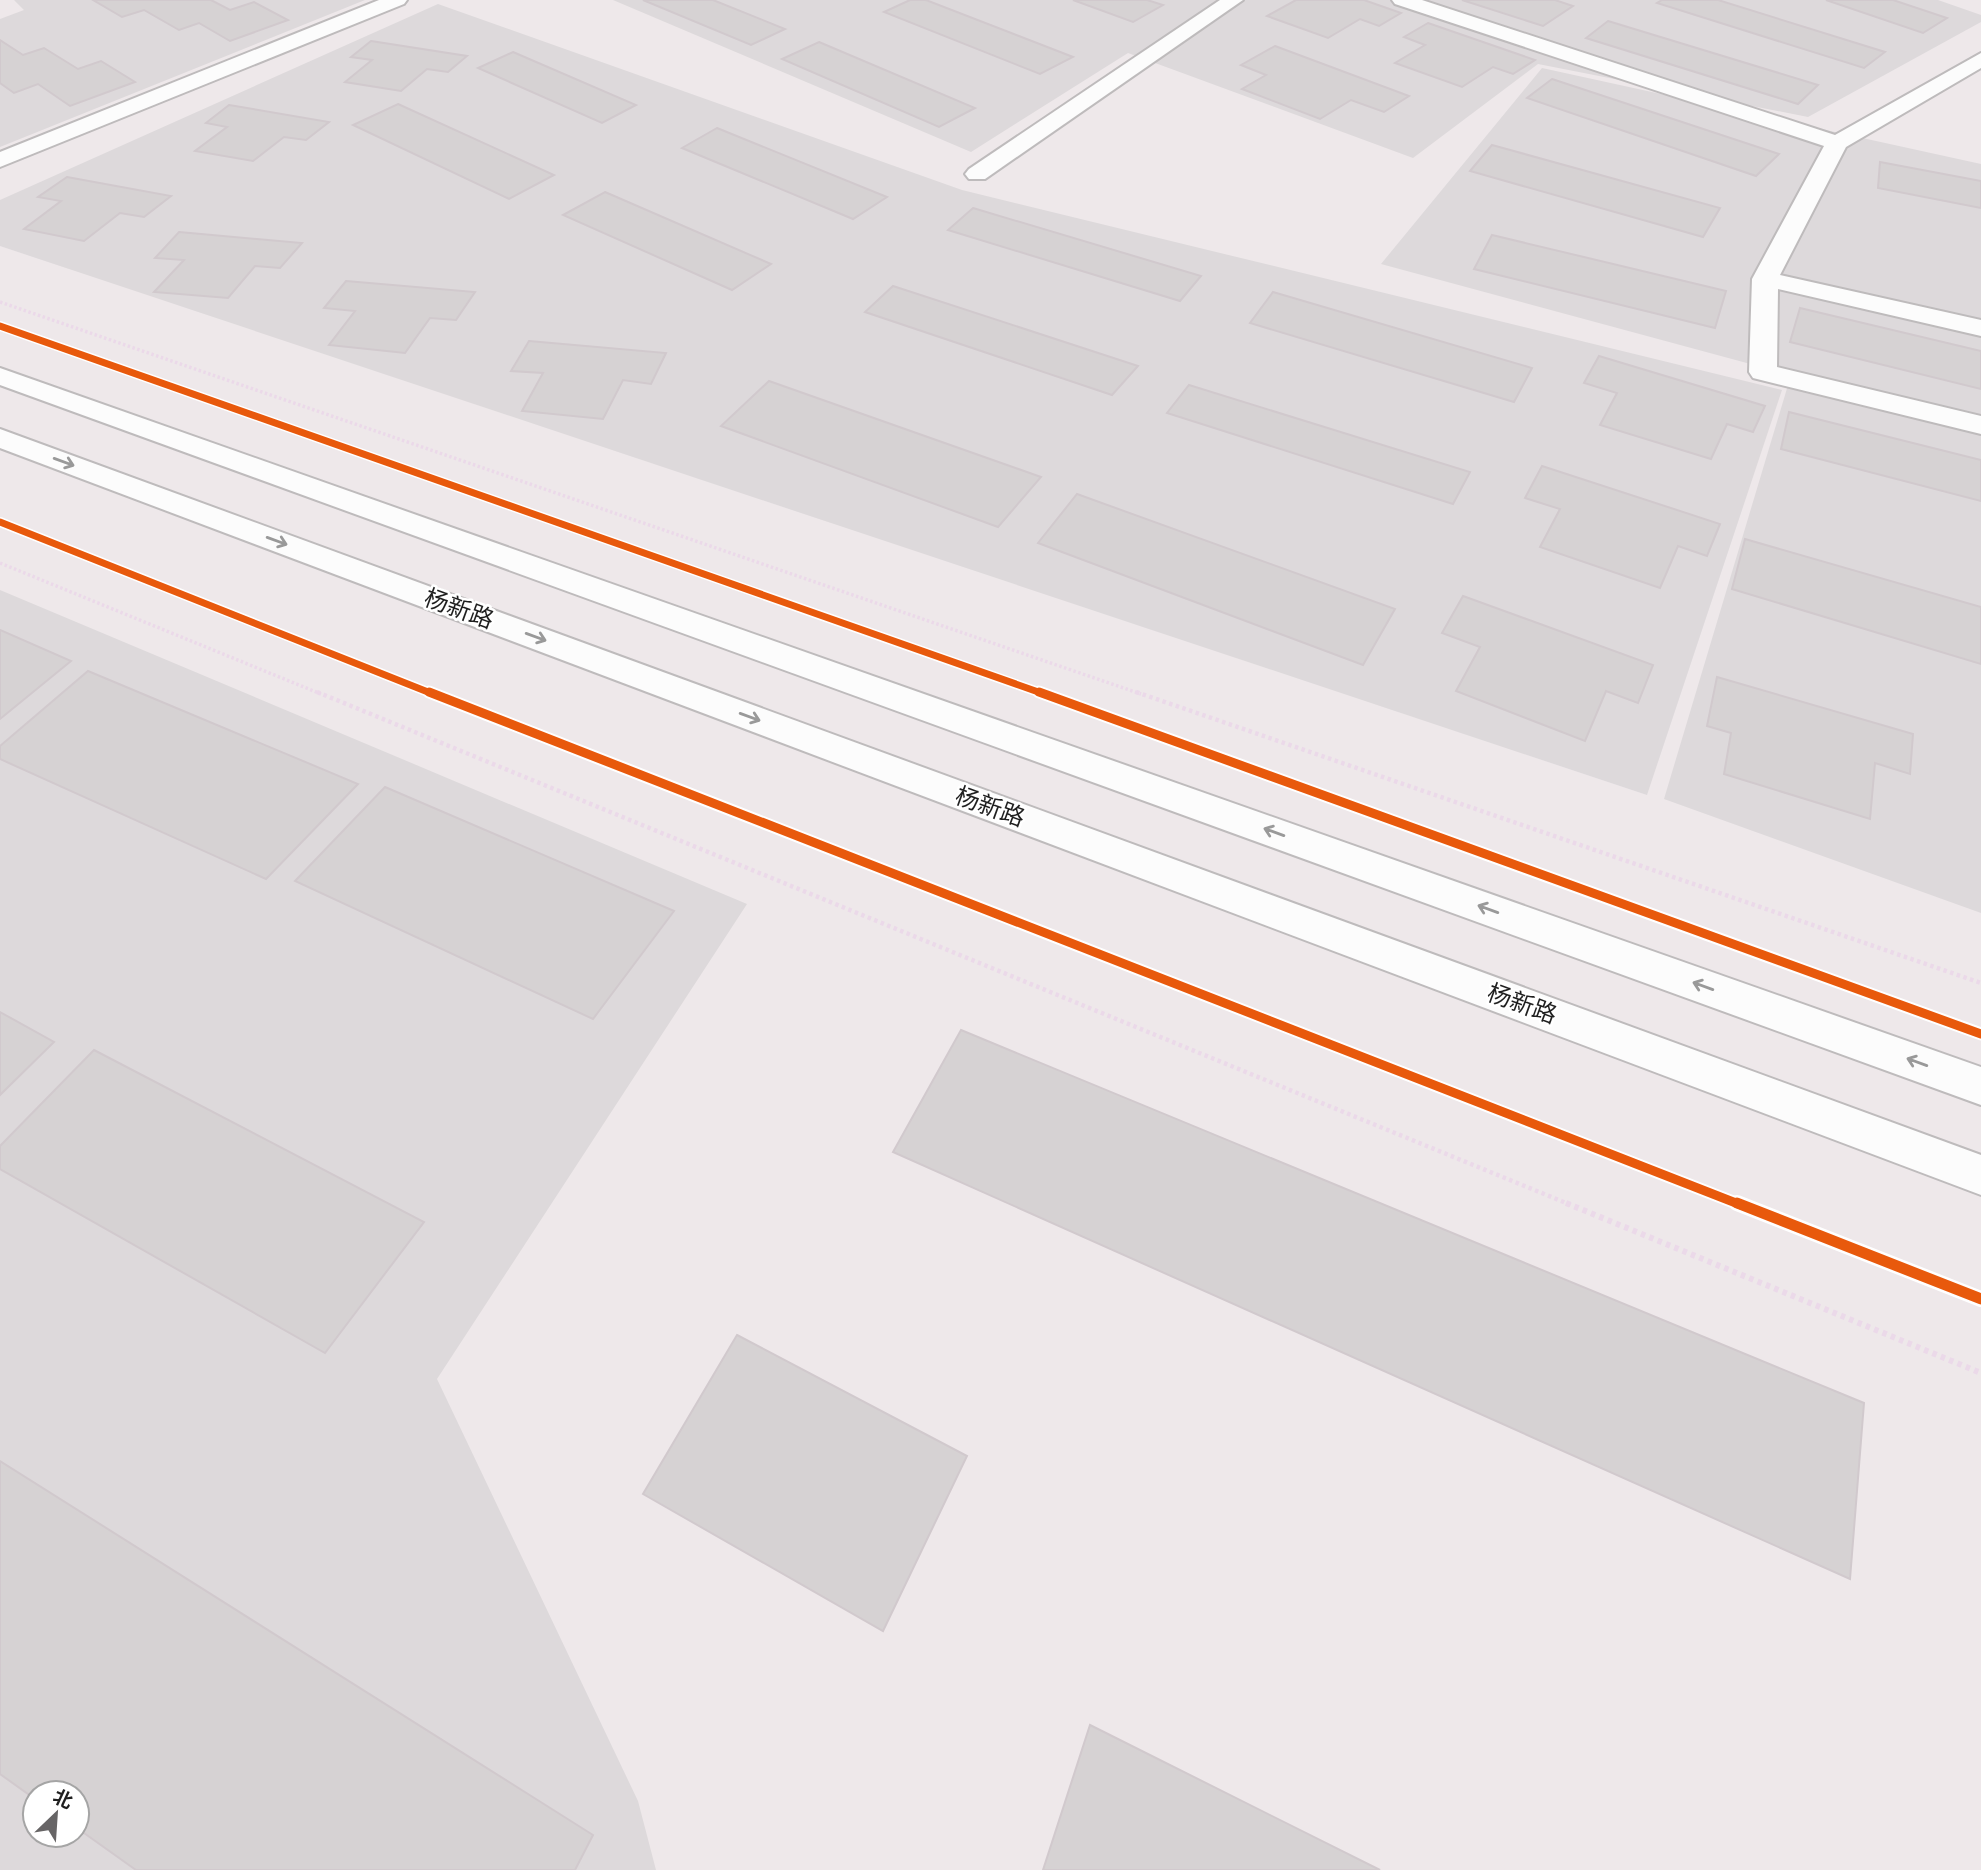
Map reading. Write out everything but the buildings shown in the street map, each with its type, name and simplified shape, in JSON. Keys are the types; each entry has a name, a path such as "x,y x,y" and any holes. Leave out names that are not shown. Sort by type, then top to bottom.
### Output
{"street":[{"path":"0,160 397,0"},
{"path":"977,174 1233,0"},
{"path":"1402,0 1837,142"},
{"path":"1981,59 1837,142 1765,279 1763,372 1981,425"},
{"path":"1765,279 1981,328"},
{"path":"0,376 1981,1086"},
{"name":"杨新路","path":"0,438 1981,1175"}],"path":[{"path":"0,302 1981,983"},
{"path":"0,563 1981,1373"}],"shaded area":[{"path":"14,0 365,0 0,147 0,19 24,10"},
{"path":"613,0 1938,0 1981,15 1981,22 1808,117 1538,64 1413,158 1128,53 971,152"},
{"path":"438,4 962,190 1782,390 1647,795 0,246 0,200"},
{"path":"1542,68 1981,164 1981,913 1664,799 1791,375 1381,264"},
{"path":"0,590 747,904 437,1379 638,1801 656,1870 0,1870"}],"cycle path":[{"path":"0,326 1213,754 1981,1034"},
{"path":"0,522 320,650 1981,1299"}]}
